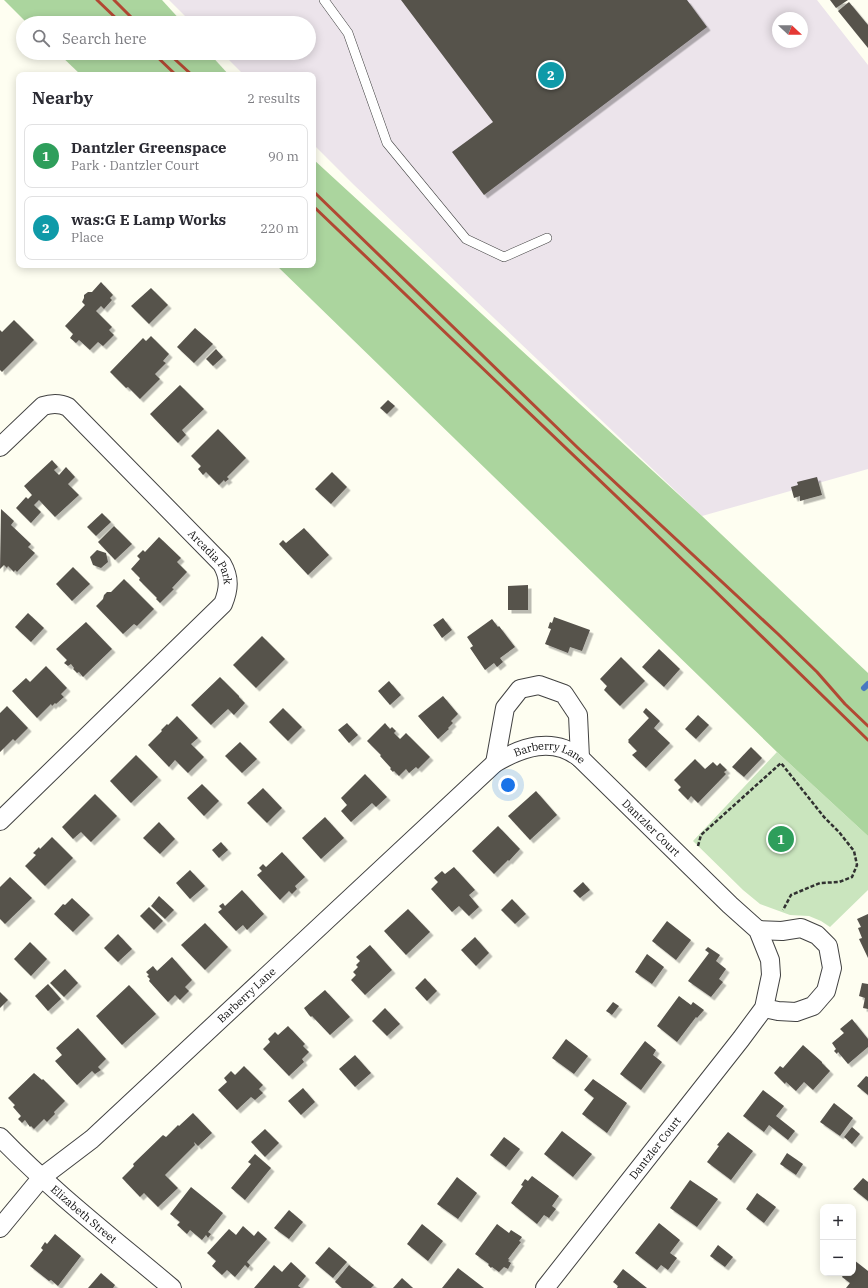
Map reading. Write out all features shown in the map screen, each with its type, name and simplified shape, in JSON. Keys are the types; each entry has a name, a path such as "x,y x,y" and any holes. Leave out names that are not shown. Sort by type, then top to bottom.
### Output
{"street":[{"name":"Arcadia Park","path":"0,446 43,406 62,404 68,407 222,564 225,570 228,585 228,593 223,604 0,821"},
{"name":"Barberry Lane","path":"495,763 505,708 520,689 539,685 564,694 578,715 580,758"},
{"name":"Barberry Lane","path":"0,1228 42,1178 92,1139 495,763 522,750 541,746 567,750 580,758"},
{"name":"Dantzler Court","path":"545,1288 764,1008 771,975 770,960 758,930 730,905 580,758"},
{"path":"758,930 800,928 817,935 828,946 832,968 826,991 813,1006 796,1012 778,1011 764,1008"},
{"name":"Elizabeth Street","path":"0,1137 42,1178 83,1214 172,1288"}],"lane":[{"path":"324,0 348,34 387,143 466,239 504,257 547,238"}],"path":[{"path":"687,863 699,852 698,845 701,835 781,763 824,817 839,832 854,851 858,864 852,877 839,882 820,883 791,895 782,916"}],"shaded area":[{"path":"169,0 817,0 868,65 868,469 702,516 316,147 316,72 241,72 229,60 316,60 316,16 185,16"}],"green space":[{"path":"4,0 162,0 177,16 20,16"},
{"path":"65,60 215,60 226,72 78,72"},
{"path":"316,162 702,516 868,673 868,836 777,752 279,268 316,268"},
{"path":"777,752 868,836 868,890 830,927 809,916 790,915 760,904 743,890 693,841"}],"building":[{"path":"401,0 687,0 707,27 484,195 452,152 493,122"},
{"path":"830,0 848,0 836,8"},
{"path":"849,2 868,25 868,48 838,11"},
{"path":"101,282 113,295 110,298 112,300 104,309 101,306 96,311 112,327 109,330 114,335 103,346 98,342 90,350 79,340 76,343 70,338 73,334 65,326 85,305 82,302 84,295 88,292 92,292"},
{"path":"151,288 168,305 149,324 131,306"},
{"path":"14,320 34,340 2,372 0,370 0,330 2,332"},
{"path":"195,328 213,344 194,363 177,347"},
{"path":"151,336 169,354 163,361 166,363 155,374 160,379 140,399 110,372 143,338 146,341"},
{"path":"216,349 223,357 213,366 206,359"},
{"path":"180,385 204,409 182,430 186,435 178,443 150,414"},
{"path":"388,400 395,406 387,414 380,408"},
{"path":"218,429 246,458 227,477 229,479 225,482 224,480 219,485 206,472 203,475 198,469 201,466 191,456"},
{"path":"52,460 58,467 54,470 59,475 66,467 75,477 68,484 79,495 55,517 39,500 34,505 41,512 31,523 16,508 26,497 28,499 32,495 24,486"},
{"path":"332,472 347,487 331,504 315,489"},
{"path":"817,477 822,495 800,501 800,496 794,498 791,487 798,485 797,482"},
{"path":"1,509 14,521 11,525 31,544 28,547 35,553 17,572 15,570 14,572 8,566 7,568 4,565 0,569"},
{"path":"102,513 111,522 96,536 87,527"},
{"path":"114,526 132,544 115,560 98,542"},
{"path":"304,528 329,555 308,575 279,544 283,540 286,543"},
{"path":"159,537 181,558 177,562 187,572 172,588 174,589 160,603 131,569 140,559 137,556 143,550 145,552"},
{"path":"97,550 106,553 108,562 101,568 93,565 90,557"},
{"path":"73,567 90,584 72,601 56,584"},
{"path":"124,579 154,609 137,626 134,624 123,634 96,606 107,592 111,592"},
{"path":"528,585 528,610 508,610 508,586"},
{"path":"28,613 44,628 31,642 15,627"},
{"path":"554,617 590,630 582,651 570,647 568,653 545,644 551,629 548,628 550,622 552,623"},
{"path":"443,618 452,630 442,638 433,625"},
{"path":"492,619 515,647 500,658 503,662 497,667 494,663 485,670 470,648 473,646 467,637"},
{"path":"86,622 112,649 83,677 79,672 77,673 73,669 74,668 71,664 68,666 64,663 67,660 56,649"},
{"path":"262,636 285,659 256,688 233,665"},
{"path":"659,649 680,669 664,687 642,667"},
{"path":"621,657 645,681 620,706 604,690 607,686 600,679"},
{"path":"46,666 67,688 61,694 64,697 56,704 55,703 52,706 51,704 37,718 12,691 26,678 30,682"},
{"path":"220,677 245,703 234,715 228,709 211,725 191,705"},
{"path":"389,681 401,695 390,705 378,691"},
{"path":"443,696 458,714 451,721 453,723 448,728 449,729 438,739 418,716"},
{"path":"7,706 28,728 15,741 13,739 0,752 0,713"},
{"path":"283,708 302,727 288,741 269,722"},
{"path":"646,708 660,721 654,728 670,743 646,768 632,755 637,751 628,742 628,740 649,718 643,712"},
{"path":"698,715 709,725 696,739 685,729"},
{"path":"177,716 198,738 191,744 204,757 188,773 175,760 169,767 148,745 167,724 168,725"},
{"path":"347,723 358,735 349,743 338,730"},
{"path":"385,723 390,729 392,727 396,731 394,733 400,739 406,733 430,757 418,769 416,767 409,773 406,769 399,776 390,769 391,768 380,756 381,755 367,741"},
{"path":"240,742 257,759 242,773 225,756"},
{"path":"751,747 762,758 744,777 732,767"},
{"path":"136,755 158,777 131,803 110,781"},
{"path":"695,759 705,769 713,762 717,766 720,763 727,770 724,772 726,774 698,803 691,796 688,800 678,790 681,787 674,780"},
{"path":"365,774 387,797 376,807 372,803 351,822 341,811 347,805 341,798"},
{"path":"202,784 219,801 204,816 187,798"},
{"path":"263,788 282,808 267,823 247,803"},
{"path":"536,791 557,815 530,840 508,816"},
{"path":"95,794 117,816 91,842 81,832 73,839 62,827"},
{"path":"325,817 344,838 321,859 302,838"},
{"path":"159,822 175,839 160,854 143,838"},
{"path":"498,826 520,849 494,874 472,851"},
{"path":"52,837 73,858 45,886 25,866 36,855 33,853 39,847 40,849"},
{"path":"221,842 228,850 219,858 212,850"},
{"path":"282,852 305,877 295,886 297,889 292,894 289,891 280,900 257,875 262,871 259,868 263,864 266,867"},
{"path":"454,867 475,890 469,895 479,907 469,916 459,906 452,912 431,889 438,882 434,878 442,871 445,874"},
{"path":"190,870 205,886 190,899 176,883"},
{"path":"10,877 32,898 5,924 0,919 0,887"},
{"path":"583,882 590,890 580,898 573,891"},
{"path":"242,890 264,914 247,930 243,925 236,931 218,912 222,909 219,906 223,903 225,906"},
{"path":"159,896 174,910 165,919 151,906"},
{"path":"72,898 90,915 73,932 54,914 63,904 65,905"},
{"path":"512,899 526,914 515,924 501,910"},
{"path":"149,907 163,921 154,930 140,916"},
{"path":"408,909 430,932 406,955 384,931"},
{"path":"868,914 868,958 859,939 862,938 858,928 861,927 857,919"},
{"path":"667,921 691,940 676,960 652,941"},
{"path":"205,923 228,947 205,970 181,945"},
{"path":"118,934 132,949 118,962 104,948"},
{"path":"475,937 489,953 476,966 461,950"},
{"path":"30,942 47,959 31,976 14,959"},
{"path":"370,945 392,970 365,995 351,980 356,975 353,972 358,967 356,965 360,961 356,957"},
{"path":"708,947 720,955 716,961 726,969 719,979 723,982 711,997 688,981 709,953 705,950"},
{"path":"647,954 664,967 652,984 635,972"},
{"path":"172,957 192,980 185,987 189,991 180,1000 175,995 168,1002 149,981 150,979 147,976 149,975 146,972 153,966 157,971"},
{"path":"65,969 78,983 64,997 50,983"},
{"path":"425,978 437,991 427,1001 415,988"},
{"path":"862,983 868,984 868,1009 863,1008 865,998 859,996"},
{"path":"48,984 61,999 48,1011 35,996"},
{"path":"129,985 156,1014 122,1045 96,1016"},
{"path":"325,990 350,1017 330,1035 312,1016 311,1017 309,1015 304,1008"},
{"path":"0,992 8,1000 0,1008"},
{"path":"679,996 691,1005 693,1002 704,1010 697,1018 696,1017 677,1042 657,1026"},
{"path":"613,1002 619,1006 612,1015 606,1011"},
{"path":"385,1008 400,1024 387,1036 372,1021"},
{"path":"852,1019 868,1039 868,1047 848,1064 838,1052 837,1054 834,1051 836,1049 832,1043 844,1033 840,1029"},
{"path":"288,1026 305,1044 303,1046 309,1052 302,1059 304,1062 289,1076 263,1049 270,1042 268,1039 275,1032 278,1035"},
{"path":"78,1028 106,1059 98,1067 101,1070 95,1074 92,1071 77,1085 55,1061 62,1055 56,1048"},
{"path":"566,1039 588,1056 574,1074 552,1058"},
{"path":"645,1041 656,1050 653,1055 662,1062 641,1090 620,1074"},
{"path":"803,1045 830,1071 813,1090 804,1082 796,1091 786,1082 785,1084 774,1073 780,1066 783,1068"},
{"path":"355,1055 371,1073 355,1087 339,1069"},
{"path":"244,1066 263,1085 259,1089 263,1093 255,1100 251,1097 237,1110 218,1090 227,1082 224,1078 231,1071 235,1075"},
{"path":"34,1073 42,1080 43,1079 65,1101 47,1122 44,1119 34,1129 31,1126 30,1127 25,1120 22,1123 18,1119 21,1116 13,1107 15,1105 8,1098"},
{"path":"866,1076 868,1077 868,1095 857,1086"},
{"path":"593,1079 627,1103 607,1133 582,1114 594,1098 584,1090"},
{"path":"303,1088 315,1102 301,1115 288,1101"},
{"path":"763,1090 784,1106 776,1116 795,1131 788,1140 769,1125 764,1132 743,1116"},
{"path":"834,1103 853,1118 840,1136 820,1122"},
{"path":"193,1113 212,1133 198,1146 194,1142 195,1145 165,1175 178,1188 158,1207 144,1193 140,1197 122,1178 134,1166 133,1164 163,1135 166,1137"},
{"path":"852,1127 860,1134 852,1144 844,1137"},
{"path":"265,1129 279,1143 265,1157 251,1142"},
{"path":"562,1131 592,1154 573,1177 544,1154"},
{"path":"728,1132 753,1151 731,1180 707,1162 719,1146 717,1145"},
{"path":"504,1137 520,1149 506,1167 490,1155"},
{"path":"787,1153 803,1164 796,1175 780,1164"},
{"path":"255,1154 271,1168 245,1200 231,1188 251,1164 248,1162"},
{"path":"532,1176 559,1196 552,1206 556,1209 549,1218 544,1215 537,1224 511,1203 523,1186 521,1185 525,1179 528,1181"},
{"path":"457,1177 477,1193 458,1219 437,1204"},
{"path":"863,1178 868,1182 868,1201 853,1189"},
{"path":"690,1180 718,1199 697,1227 670,1208"},
{"path":"191,1187 223,1213 208,1232 211,1234 208,1238 206,1235 202,1240 190,1230 187,1234 177,1225 180,1222 170,1214"},
{"path":"757,1193 776,1207 764,1223 746,1209"},
{"path":"289,1210 303,1222 289,1239 274,1228"},
{"path":"659,1223 680,1240 670,1253 677,1258 668,1270 661,1265 657,1270 635,1253"},
{"path":"422,1224 443,1241 428,1261 407,1244"},
{"path":"497,1224 509,1233 511,1230 522,1237 519,1241 521,1242 508,1259 511,1263 508,1269 504,1267 499,1272 492,1267 491,1268 488,1265 489,1264 475,1254"},
{"path":"243,1226 254,1236 258,1231 267,1239 247,1262 250,1265 248,1268 245,1265 235,1277 227,1270 222,1275 212,1266 216,1261 207,1253 229,1229 236,1235"},
{"path":"55,1234 81,1256 58,1286 30,1266 43,1250 41,1248 45,1242 47,1244"},
{"path":"718,1245 733,1257 725,1267 710,1256"},
{"path":"329,1247 347,1262 333,1278 315,1263"},
{"path":"291,1262 306,1276 298,1286 301,1288 254,1288 274,1265 282,1272"},
{"path":"856,1262 868,1271 868,1288 846,1288 850,1283 842,1277 856,1276"},
{"path":"349,1265 374,1285 371,1288 342,1288 335,1282"},
{"path":"458,1268 484,1288 442,1288"},
{"path":"623,1269 647,1288 617,1288 618,1286 613,1282"},
{"path":"101,1273 115,1285 113,1288 88,1288"},
{"path":"402,1278 413,1288 393,1288"}],"waterway":[{"path":"864,688 868,684"}],"railway":[{"path":"97,0 114,16"},
{"path":"114,0 130,16"},
{"path":"160,60 173,72"},
{"path":"176,60 189,72"},
{"path":"316,194 578,448 778,634 817,672 845,704 868,726"},
{"path":"316,209 709,585 868,740"}],"place":[{"name":"was:G E Lamp Works","path":"551,75"},
{"name":"Dantzler Greenspace","path":"781,839"}]}
